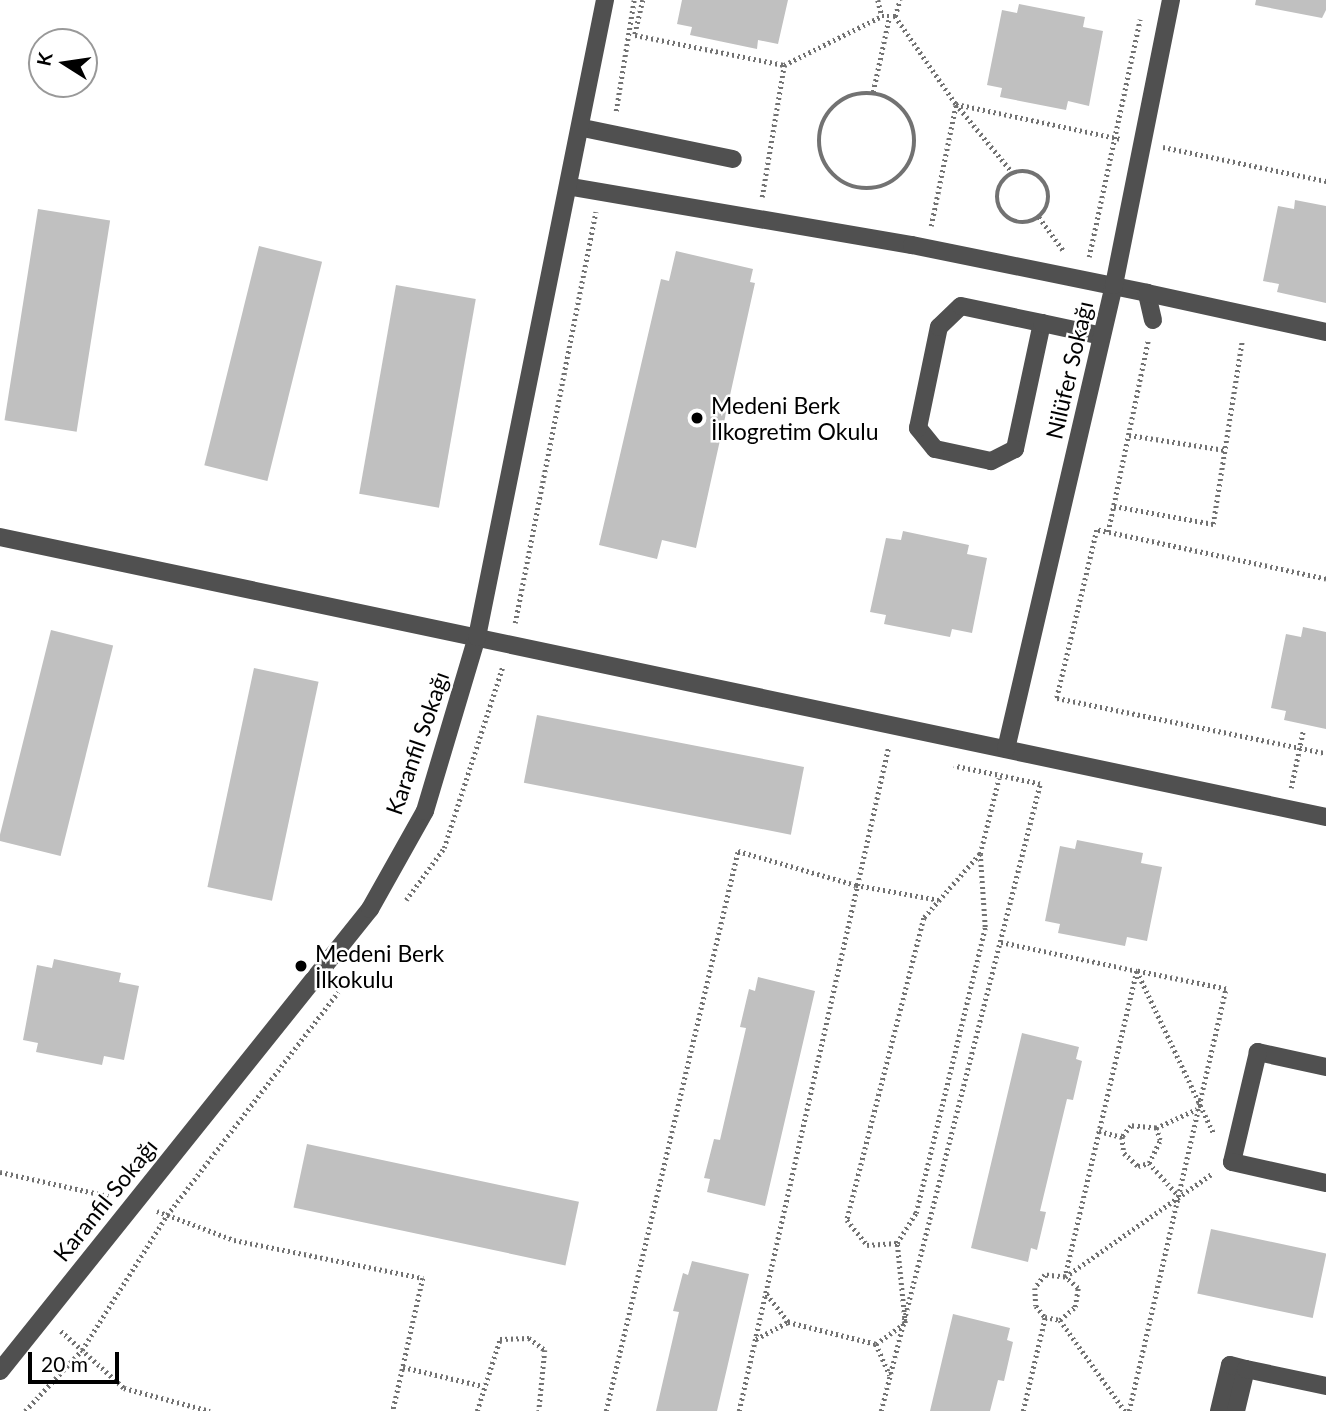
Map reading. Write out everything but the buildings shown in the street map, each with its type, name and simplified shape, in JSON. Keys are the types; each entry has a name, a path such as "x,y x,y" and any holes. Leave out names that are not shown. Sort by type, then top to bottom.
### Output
{"street":[{"name":"Karanfil Sokağı","path":"0,1371 370,909 425,811 477,637 572,187 605,0"},
{"name":"Nilüfer Sokağı","path":"1006,749 1114,285 1171,0"},
{"path":"583,128 733,159"},
{"path":"572,187 926,247 1326,332"},
{"path":"1147,293 1153,320"},
{"path":"1042,323 1015,449 991,461 935,449 918,428 939,327 961,306 1042,323 1102,336"},
{"path":"0,537 1326,817"},
{"path":"1326,1067 1258,1052 1232,1162 1326,1182"},
{"path":"1219,1411 1230,1365 1326,1386"},
{"path":"1236,1411 1245,1368"}],"path":[{"path":"612,133 634,0"},
{"path":"643,0 635,35 784,65 886,17 895,16"},
{"path":"873,93 886,17 877,0"},
{"path":"895,16 900,0"},
{"path":"1085,279 1141,12"},
{"path":"895,16 956,104 1012,172"},
{"path":"758,219 784,65"},
{"path":"873,93 902,107 916,138 907,170 895,181 864,190 836,178 826,167 819,137 822,122 843,99 873,93"},
{"path":"956,104 1326,181"},
{"path":"926,247 956,104"},
{"path":"1029,171 1043,180 1048,204 1039,217 1022,223 1000,210 997,193 1012,172 1029,171"},
{"path":"402,904 444,848 510,644 600,192"},
{"path":"1039,217 1085,279"},
{"path":"1108,532 1153,320"},
{"path":"1114,506 1213,524 1244,341 1231,338"},
{"path":"1129,435 1226,450"},
{"path":"1326,579 1097,530 1057,698 1326,753"},
{"path":"1287,809 1303,731"},
{"path":"739,1411 886,748 899,752"},
{"path":"905,1323 897,1243 916,1213 985,927 980,854 1006,749"},
{"path":"881,1411 1040,785 949,765"},
{"path":"606,1411 738,851 856,885 939,901"},
{"path":"897,1243 867,1245 847,1220 924,918 980,854"},
{"path":"1000,942 1226,989 1127,1411"},
{"path":"1065,1277 1177,1195 1232,1162 1198,1109 1137,971"},
{"path":"1065,1277 1137,971"},
{"path":"25,1411 82,1350 167,1215 345,983"},
{"path":"1122,1137 1131,1126 1156,1128 1198,1109"},
{"path":"1149,1163 1160,1140 1156,1128"},
{"path":"1099,1131 1122,1137"},
{"path":"1122,1137 1130,1162 1149,1163 1177,1195"},
{"path":"0,1172 135,1202 234,1240 423,1278 393,1411"},
{"path":"1060,1320 1074,1307 1077,1288 1065,1277 1045,1275 1035,1288 1036,1306 1045,1317 1060,1320 1127,1411"},
{"path":"765,1293 788,1322 876,1344 905,1323"},
{"path":"44,1316 124,1388 210,1411"},
{"path":"1023,1411 1045,1317"},
{"path":"755,1339 788,1322"},
{"path":"477,1411 500,1339 529,1338 545,1350 539,1411"},
{"path":"876,1344 890,1376"},
{"path":"403,1367 483,1386"}],"place":[{"name":"Medeni Berk İlkogretim Okulu","path":"697,418"},
{"name":"Medeni Berk İlkokulu","path":"301,966"}]}
